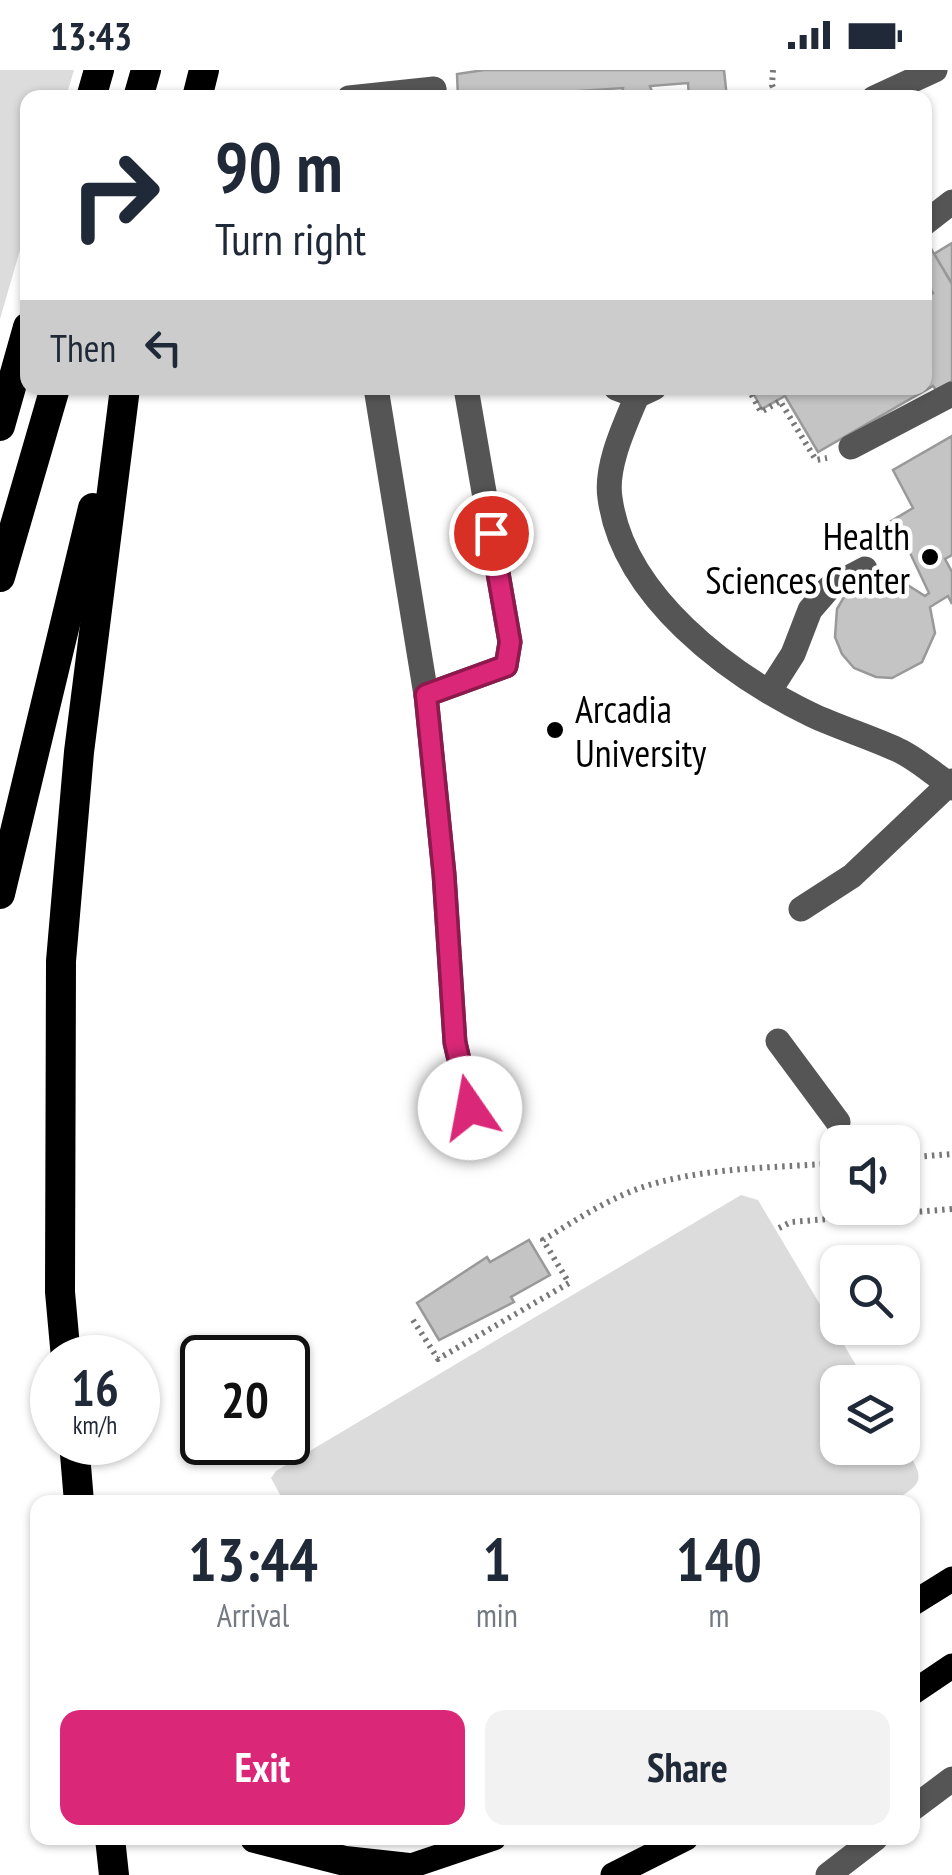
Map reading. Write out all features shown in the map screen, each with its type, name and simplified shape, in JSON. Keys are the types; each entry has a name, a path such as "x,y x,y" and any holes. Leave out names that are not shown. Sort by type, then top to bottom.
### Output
{"highway":[{"path":"0,426 20,355"},
{"path":"0,578 53,395"},
{"path":"0,894 122,395"},
{"path":"64,1335 60,1292 61,961 80,752 123,395"},
{"path":"76,1465 79,1495"},
{"path":"111,1845 114,1875"},
{"path":"281,1845 396,1872"}],"main road":[{"path":"920,1599 952,1579"},
{"path":"920,1688 952,1666"},
{"path":"396,1872 474,1845"},
{"path":"613,1875 672,1845"}],"lane":[{"path":"891,90 935,70"},
{"path":"932,218 952,202"},
{"path":"851,447 952,394"},
{"path":"377,395 426,695 444,874 455,1042 470,1108"},
{"path":"426,695 506,666 510,642 467,395"},
{"path":"634,395 618,440 609,496 624,548 644,584 686,628 741,673 811,714 902,752 951,784 852,876 800,909"},
{"path":"770,690 793,654 810,610 829,588 866,568"},
{"path":"778,1042 838,1122"},
{"path":"920,1803 952,1779"},
{"path":"828,1875 867,1845"}],"path":[{"path":"752,395 762,412 780,401 816,460 851,447"},
{"path":"920,1157 952,1154"},
{"path":"413,1320 438,1360 568,1283 543,1240 617,1198 665,1180 713,1172 820,1164"},
{"path":"779,1228 791,1222 952,1208"}],"shaded area":[{"path":"0,70 74,70 68,90 20,90 20,250 0,319"},
{"path":"741,1195 758,1200 820,1304 820,1345 844,1345 856,1365 820,1365 820,1465 915,1465 918,1472 917,1483 904,1495 280,1495 271,1478 286,1465 310,1465 310,1451"}],"building":[{"path":"484,70 724,70 726,90 688,90 688,83 650,86 651,90 458,90 457,74"},
{"path":"952,243 952,284 934,254"},
{"path":"932,250 952,284 952,381 936,390 932,387"},
{"path":"754,395 917,395 818,452 785,396 762,409"},
{"name":"Health Sciences Center","path":"952,436 952,555 945,559 952,572 952,604 948,596 930,607 935,633 922,662 892,678 876,677 854,668 842,654 835,637 837,609 844,597 869,578 898,579 925,596 929,593 903,538 893,542 883,526 913,508 893,470"},
{"path":"529,1240 550,1275 511,1297 514,1302 439,1340 417,1303 487,1257 490,1262"}],"place":[{"name":"Health Sciences Center","path":"930,557"},
{"name":"Arcadia University","path":"555,730"}],"route":[{"path":"470,1108 455,1042 444,874 426,695 506,666 510,642 491,533"}]}
